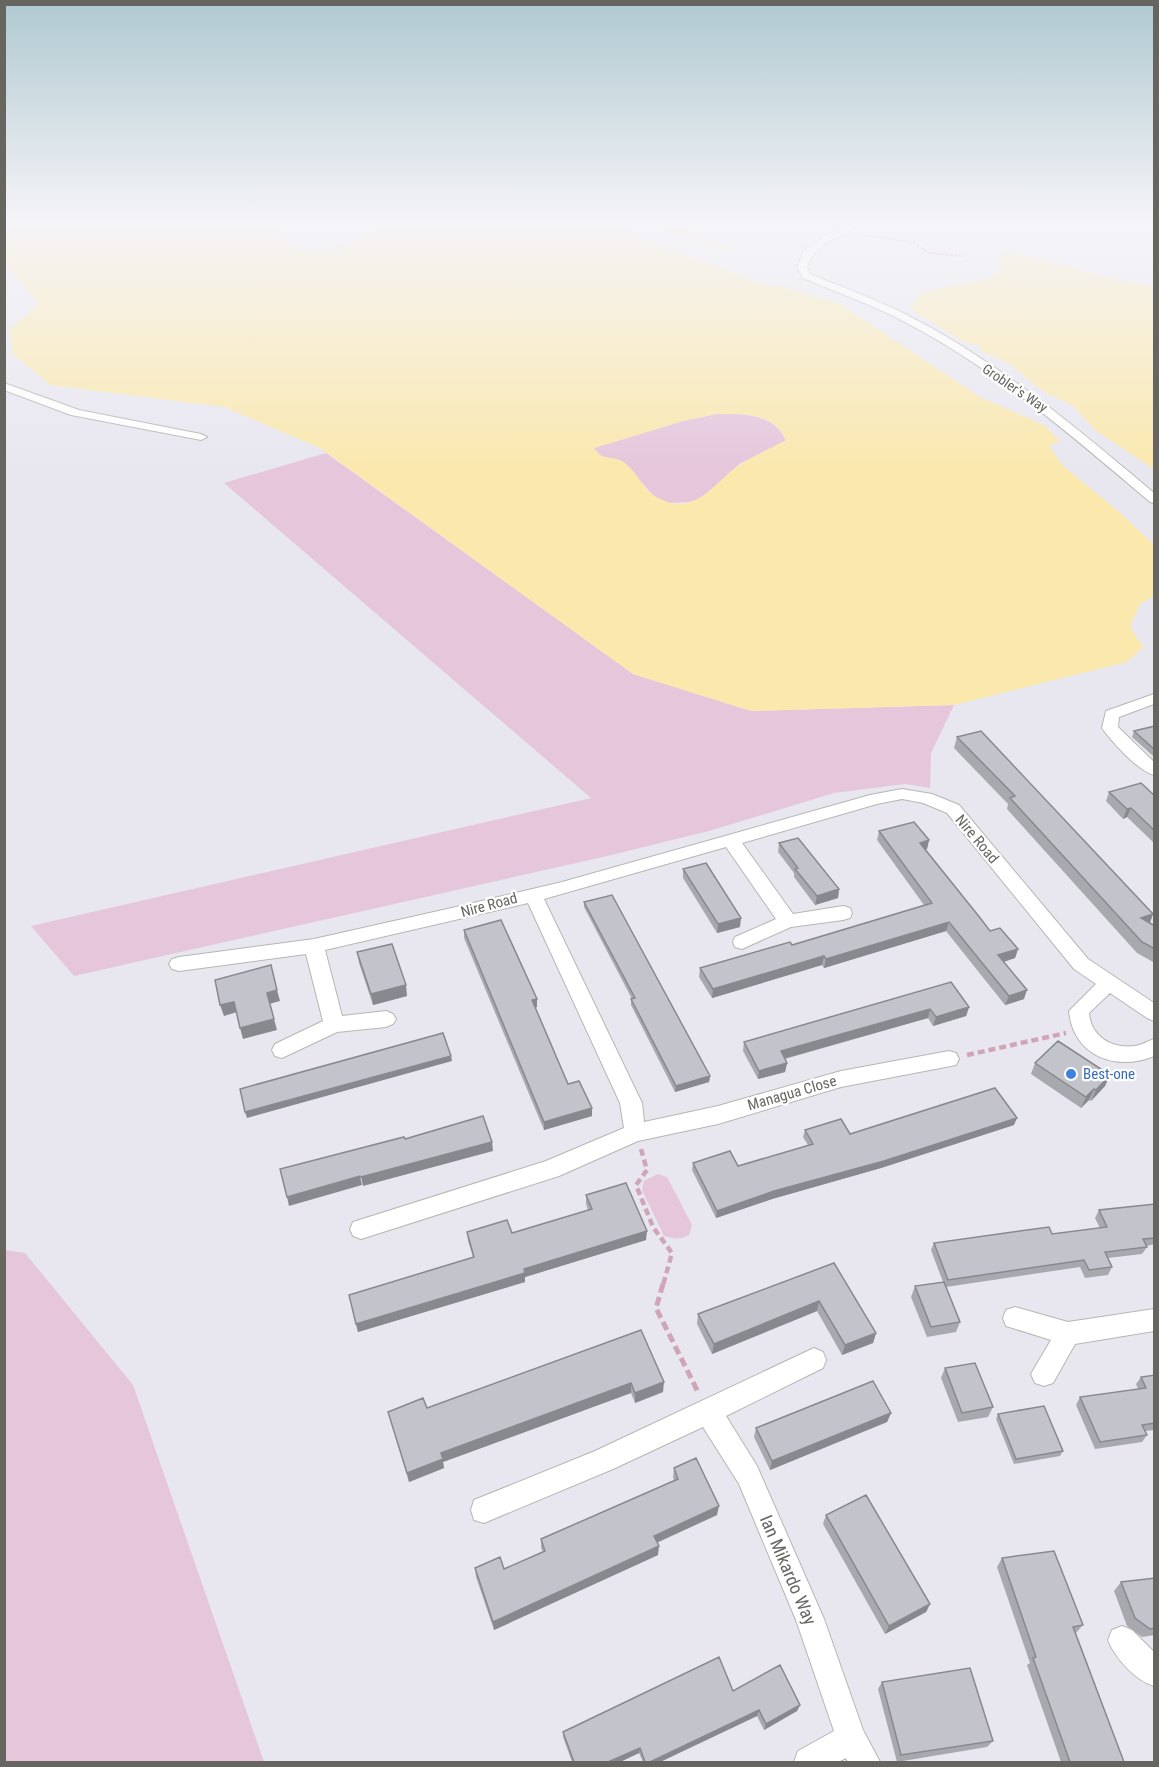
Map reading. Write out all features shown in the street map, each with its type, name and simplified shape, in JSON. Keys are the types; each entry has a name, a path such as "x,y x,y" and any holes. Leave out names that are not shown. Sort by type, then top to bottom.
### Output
{"street":[{"name":"Grobler's Way","path":"876,305 899,315 954,347 1051,412 1155,500"},
{"path":"4,387 37,402 70,412 201,437"},
{"path":"1155,699 1112,714 1110,728 1137,756 1155,770"},
{"name":"Nire Road","path":"179,964 314,946 562,888 902,794 926,798 953,809 1081,964 1155,1013"},
{"path":"731,841 788,921"},
{"path":"533,894 631,1103 635,1133"},
{"path":"742,942 788,921 843,913"},
{"path":"314,946 334,1025"},
{"path":"1109,983 1079,1011 1081,1029 1098,1046 1121,1056 1146,1052 1155,1047"},
{"path":"282,1050 334,1025 386,1018"},
{"name":"Managua Close","path":"361,1229 552,1169 635,1133 718,1115 841,1079 949,1059"},
{"path":"1015,1318 1068,1334 1155,1320"},
{"path":"1044,1374 1068,1334"},
{"path":"484,1510 604,1460 814,1360"},
{"name":"Ian Mikardo Way","path":"708,1411 748,1475 810,1619 858,1750 810,1762"},
{"path":"1122,1640 1155,1672"}],"path":[{"path":"949,1059 1081,1029"},
{"path":"635,1133 647,1170 636,1185 653,1227 672,1253 656,1308 708,1411"}],"shaded area":[{"path":"37,305 842,305 980,397 1044,425 1060,441 1049,446 1063,466 1118,511 1154,545 1154,596 1140,604 1130,627 1143,647 1127,662 954,705 751,711 633,674 320,448 224,407 50,385 13,354 9,330","holes":["717,414 757,416 774,424 786,440 741,464 704,495 684,504 672,503 653,495 622,461 601,455 594,448 683,421"]},
{"path":"911,305 1154,305 1154,469 1095,430 1073,406 1043,391 1007,362 981,351 982,347 964,342 909,308"},
{"path":"717,414 747,415 766,420 781,432 786,441 739,464 702,498 688,502 668,503 655,497 622,461 600,456 594,448 683,421"},
{"path":"326,453 633,674 751,711 954,705 931,753 930,788 905,784 834,793 709,831 603,857 74,976 31,926 591,798 224,483"},
{"path":"658,1174 667,1177 692,1225 686,1237 664,1236 642,1190 644,1181"},
{"path":"4,1250 25,1253 133,1385 264,1762 5,1762"}],"building":[{"path":"1155,726 1155,750 1134,731"},
{"path":"981,731 1153,914 1141,918 1155,926 1155,949 1142,942 1010,798 1015,796 957,737"},
{"path":"1141,783 1155,796 1155,831 1131,808 1127,809 1109,792"},
{"path":"914,822 929,840 920,843 990,931 1000,928 1018,949 998,955 1027,990 1009,996 949,922 826,959 824,956 713,989 700,968 790,942 792,945 932,903 879,831"},
{"path":"798,838 839,889 817,896 795,869 798,868 779,843"},
{"path":"706,863 741,918 718,924 683,869"},
{"path":"612,895 710,1076 676,1086 631,999 635,998 584,902"},
{"path":"501,920 537,999 532,1000 568,1084 579,1081 592,1108 544,1122 464,930"},
{"path":"392,944 406,985 371,994 357,952"},
{"path":"271,965 277,990 267,993 274,1019 240,1028 234,1002 220,1005 215,980"},
{"path":"951,982 969,1007 936,1017 930,1009 781,1051 787,1063 759,1071 744,1042"},
{"path":"443,1033 451,1056 245,1112 240,1089"},
{"path":"1058,1041 1110,1075 1086,1097 1035,1063"},
{"path":"995,1088 1017,1118 884,1161 774,1191 717,1211 693,1163 730,1151 738,1166 813,1144 805,1130 841,1119 850,1134"},
{"path":"483,1116 492,1142 287,1197 280,1169 404,1137 405,1139"},
{"path":"626,1183 647,1231 524,1269 525,1273 356,1324 349,1295 474,1257 467,1232 507,1220 512,1233 592,1209 586,1195"},
{"path":"1155,1204 1155,1238 1143,1239 1147,1247 1105,1252 1112,1267 1089,1270 1084,1260 948,1280 934,1243 1049,1227 1052,1234 1107,1227 1099,1210"},
{"path":"834,1263 876,1333 845,1345 819,1301 714,1344 698,1314"},
{"path":"944,1282 960,1322 931,1327 915,1286"},
{"path":"641,1330 664,1382 635,1393 631,1383 441,1453 443,1459 407,1473 388,1412 423,1398 427,1408"},
{"path":"975,1363 993,1407 962,1413 945,1368"},
{"path":"1155,1375 1155,1423 1142,1425 1147,1435 1100,1442 1080,1397 1146,1388 1141,1377"},
{"path":"873,1381 891,1413 772,1461 756,1428"},
{"path":"1044,1406 1063,1451 1016,1459 998,1414"},
{"path":"696,1458 719,1506 654,1536 659,1546 493,1622 475,1568 500,1557 504,1569 545,1551 541,1539 678,1479 674,1468"},
{"path":"866,1495 930,1604 889,1626 826,1515"},
{"path":"1054,1551 1083,1625 1073,1627 1124,1762 1070,1762 1033,1658 1036,1657 1002,1558"},
{"path":"1155,1578 1155,1628 1150,1629 1135,1618 1121,1582"},
{"path":"719,1657 733,1691 780,1665 800,1705 766,1724 759,1710 650,1762 645,1762 640,1748 608,1762 574,1762 563,1732"},
{"path":"970,1668 993,1741 901,1755 882,1682"}],"place":[{"name":"Best-one","path":"1071,1074"}]}
